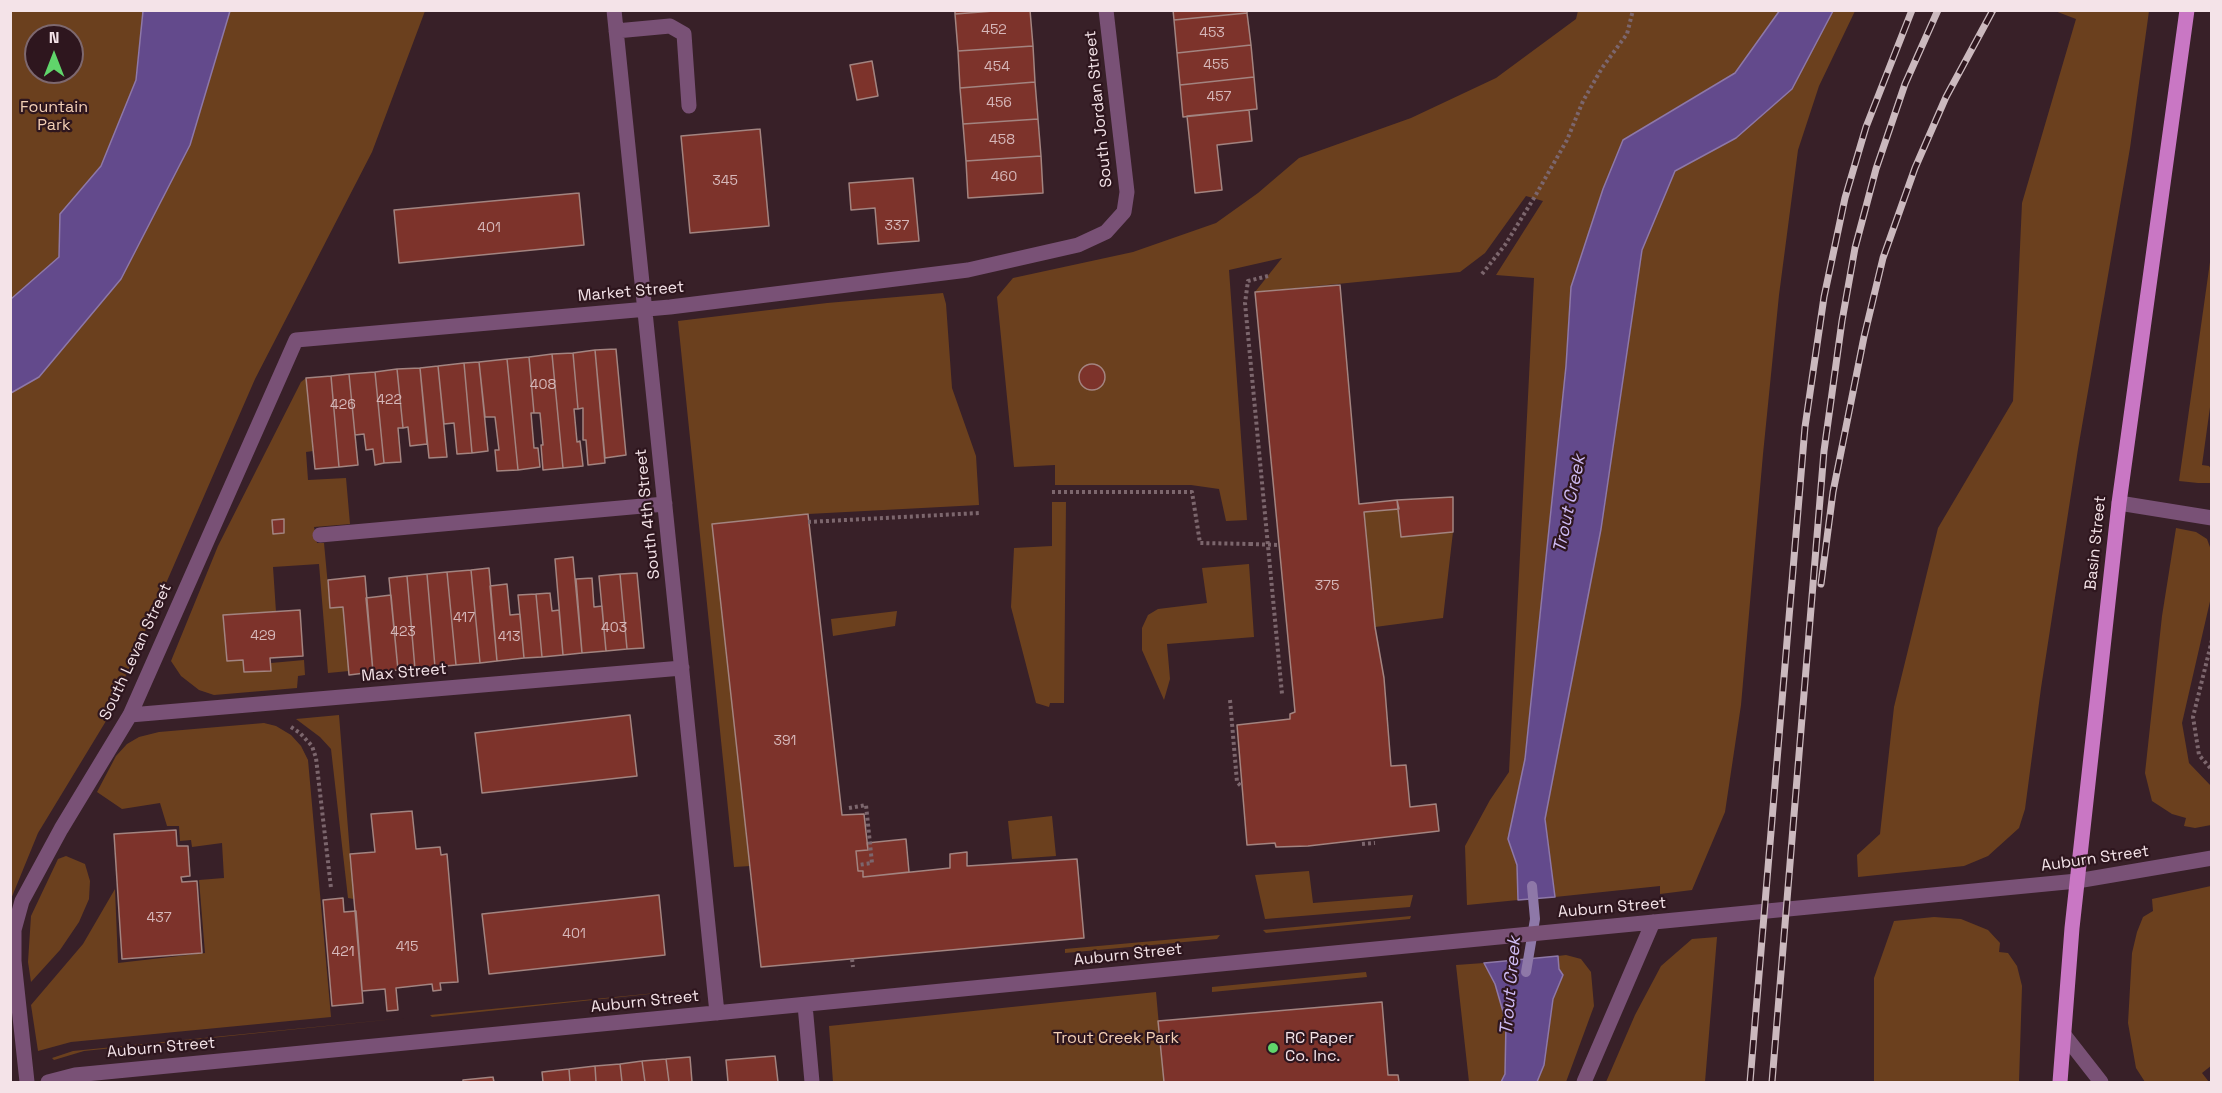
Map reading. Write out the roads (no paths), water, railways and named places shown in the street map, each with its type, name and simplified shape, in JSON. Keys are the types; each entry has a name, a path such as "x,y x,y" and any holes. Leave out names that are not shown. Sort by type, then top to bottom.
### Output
{"main road":[{"name":"Basin Street","path":"2060,1083 2077,881 2119,503 2187,10"}],"street":[{"name":"South 4th Street","path":"614,10 717,1013"},
{"name":"South Jordan Street","path":"968,270 1078,245 1106,232 1124,212 1127,192 1106,10"},
{"path":"616,31 670,26 684,34 689,106"},
{"name":"Market Street","path":"296,340 645,310 968,270"},
{"name":"South Levan Street","path":"27,1083 14,961 14,930 22,901 61,829 130,715 296,340"},
{"path":"2119,503 2211,518"},
{"path":"320,535 665,504"},
{"name":"Max Street","path":"130,715 682,668"},
{"name":"Auburn Street","path":"48,1083 75,1075 2077,881 2211,858"},
{"path":"1584,1083 1653,922"},
{"path":"805,1005 812,1083"},
{"path":"2065,1036 2101,1083"}],"water":[{"path":"1780,10 1833,11 1792,89 1736,138 1675,171 1642,250 1601,529 1545,819 1555,897 1518,900 1517,865 1508,839 1525,759 1566,366 1571,287 1603,189 1623,140 1735,73"},
{"path":"143,11 230,11 190,145 121,279 39,377 11,393 11,299 59,257 60,214 101,166 136,80"},
{"path":"1558,956 1559,969 1563,975 1553,999 1544,1065 1537,1082 1501,1082 1505,1074 1506,1022 1495,984 1484,963"}],"waterway":[{"name":"Trout Creek","path":"1526,972 1535,919 1532,886"}],"railway":[{"path":"1750,1082 1805,427 1824,297 1845,198 1866,127 1912,10"},
{"path":"1772,1082 1824,451 1842,321 1855,248 1876,169 1905,84 1938,10"},
{"path":"1821,584 1833,492 1864,337 1883,258 1915,168 1946,97 1993,10"}],"place":[{"name":"RC Paper Co. Inc.","path":"1273,1048"}],"park label":[{"name":"Fountain Park","path":"54,117"},
{"name":"Trout Creek Park","path":"1116,1039"}]}
